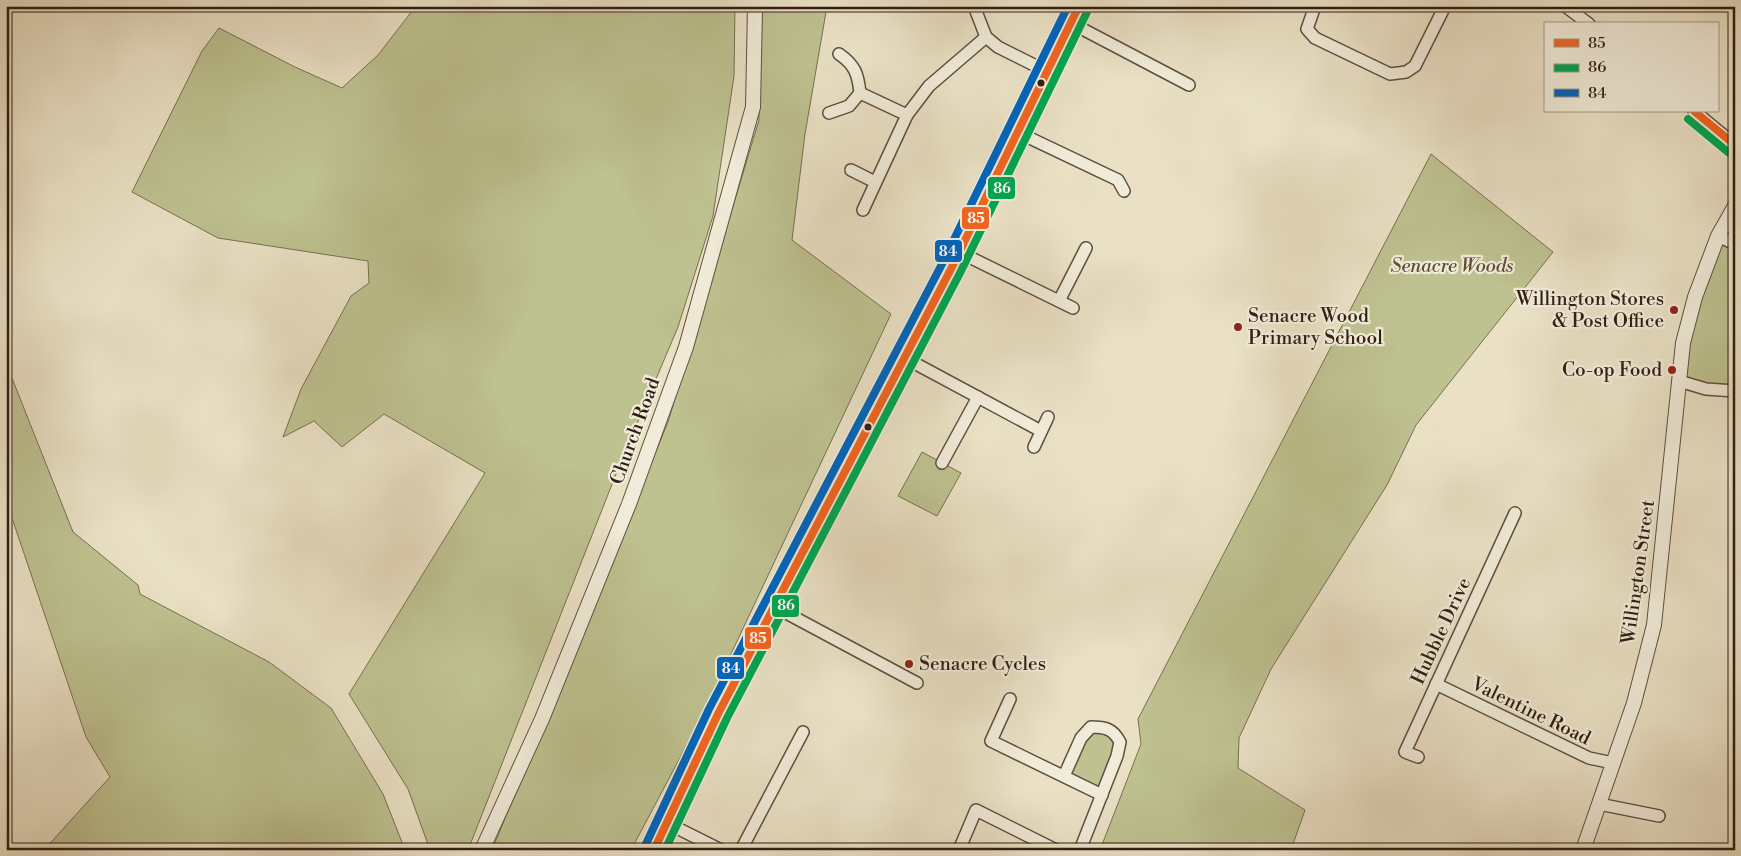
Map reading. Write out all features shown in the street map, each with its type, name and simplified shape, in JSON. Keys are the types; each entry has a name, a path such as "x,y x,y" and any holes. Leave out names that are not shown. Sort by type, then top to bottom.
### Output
{"street":[{"name":"Church Road","path":"482,850 542,719 629,504 686,347 753,107 755,6"},
{"path":"974,6 986,37 998,47 1046,71"},
{"path":"654,850 718,714 905,358 1079,6"},
{"path":"1315,6 1307,29 1315,38 1390,74 1406,72 1415,66 1445,6"},
{"path":"1565,6 1586,22"},
{"path":"1071,23 1190,85"},
{"path":"863,210 907,115 929,86 986,37"},
{"path":"829,113 849,106 860,93 858,74 850,62 840,54"},
{"path":"860,93 907,115"},
{"path":"1695,112 1735,145"},
{"path":"1017,132 1118,180 1124,191"},
{"path":"851,170 875,182"},
{"name":"Willington Street","path":"1583,850 1634,703 1654,625 1683,343 1688,321 1718,236 1735,206"},
{"path":"1718,236 1735,244"},
{"path":"1059,301 1086,248"},
{"path":"959,252 1073,308"},
{"path":"905,358 1041,430"},
{"path":"1679,381 1706,389 1735,391"},
{"path":"942,463 978,397"},
{"path":"1034,447 1048,417"},
{"name":"Hubble Drive","path":"1418,757 1405,752 1515,512"},
{"path":"775,607 917,683"},
{"name":"Valentine Road","path":"1436,684 1589,758 1613,764"},
{"path":"1010,699 991,741 1102,795"},
{"path":"1064,776 1081,738 1091,728 1102,727 1114,731 1120,742 1118,756 1080,850"},
{"path":"741,850 803,732"},
{"path":"1599,804 1659,816"},
{"path":"959,850 976,810 1056,850"},
{"path":"667,823 721,850"}],"green space":[{"path":"416,6 735,6 734,76 713,216 678,327 620,464 468,850 430,850 408,789 349,694 485,473 384,414 342,447 314,421 283,437 301,389 351,296 369,283 368,261 218,238 132,192 202,51 219,28 295,67 342,88 378,55"},
{"path":"756,6 827,6 805,134 792,240 891,314 699,722 631,850 492,850 668,422 759,120"},
{"name":"Senacre Woods","path":"1431,154 1553,252 1416,425 1387,485 1271,669 1239,738 1238,768 1305,810 1291,850 1100,850 1141,744 1138,719"},
{"path":"1718,236 1735,244 1735,391 1679,381"},
{"path":"6,363 73,532 138,585 140,594 269,662 331,708 383,794 405,850 44,850 110,777 86,737 10,512 6,496"},
{"path":"922,452 961,473 937,516 898,496"},
{"path":"1102,727 1120,742 1102,795 1064,776 1081,738"}],"transit line":[{"name":"84","path":"645,846 709,709 942,264 1068,6"},
{"name":"85","path":"654,850 718,714 951,269 1079,6"},
{"name":"86","path":"665,850 727,718 960,273 1088,10"},
{"name":"85","path":"1695,112 1735,145"},
{"name":"86","path":"1688,119 1729,153"}],"place":[{"name":"Willington Stores & Post Office","path":"1674,310"},
{"name":"Senacre Wood Primary School","path":"1238,327"},
{"name":"Co-op Food","path":"1672,370"},
{"name":"Senacre Cycles","path":"909,664"}]}
